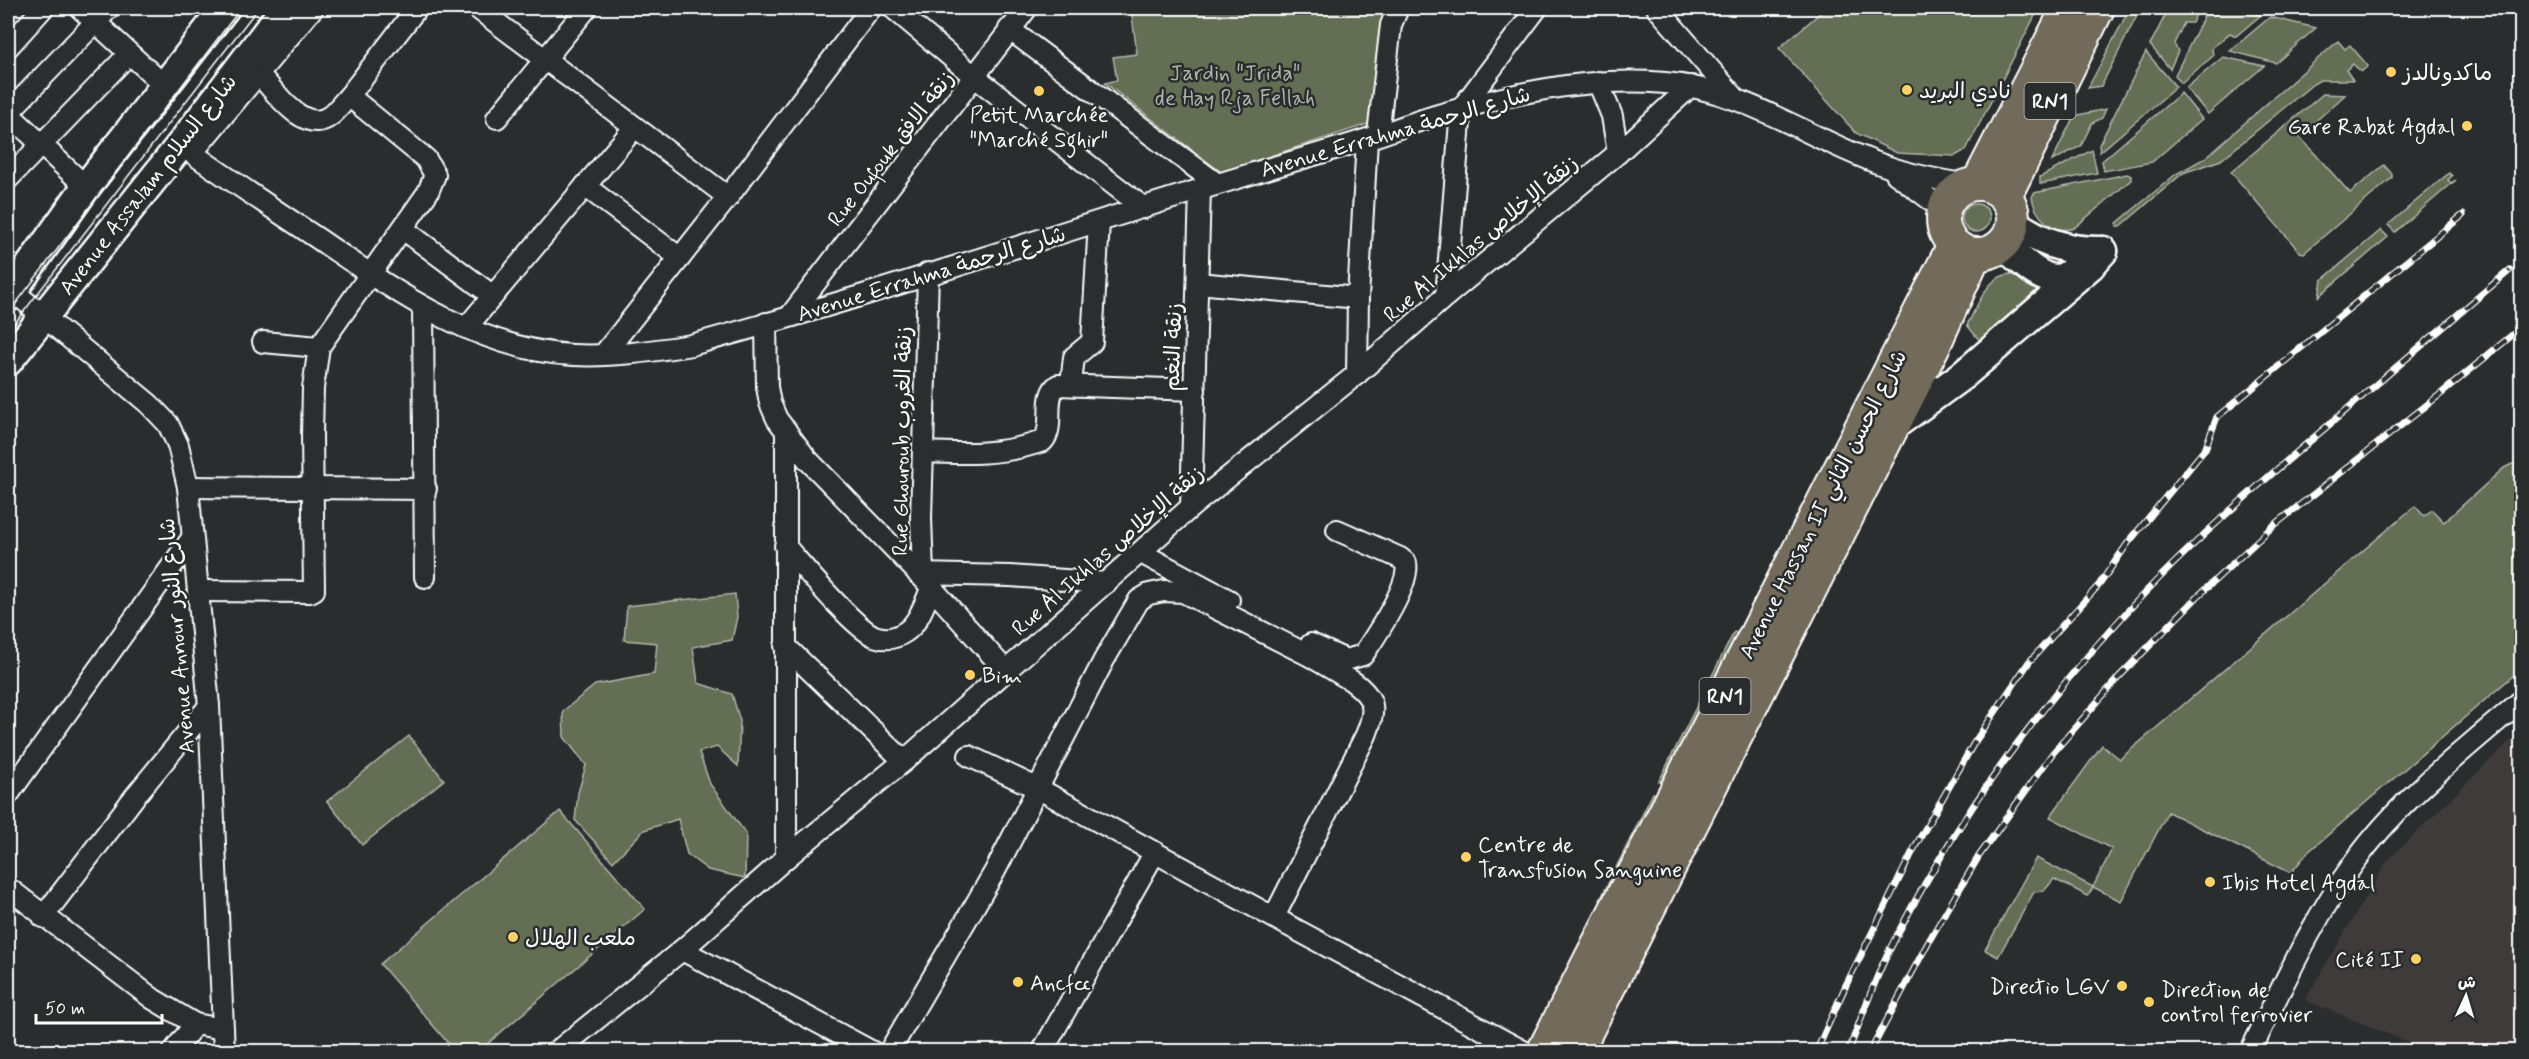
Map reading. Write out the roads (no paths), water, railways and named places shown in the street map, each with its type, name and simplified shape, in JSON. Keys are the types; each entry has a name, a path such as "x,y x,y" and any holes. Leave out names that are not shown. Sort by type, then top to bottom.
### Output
{"main road":[{"name":"Avenue Assalam شارع السلام","path":"9,292 86,187 225,8"},
{"name":"Avenue Assalam شارع السلام","path":"8,361 43,315 187,148 285,8"},
{"name":"Avenue Hassan II شارع الحسن الثاني","path":"1576,1052 1935,343 2068,8"},
{"name":"Avenue Hassan II شارع الحسن الثاني","path":"1543,1052 2098,8"},
{"name":"RN1","path":"1944,210 1950,197 1985,219"},
{"path":"1893,426 1963,375 2090,266 2103,251 2091,255 2065,277 2054,279 2039,273 1985,219"}],"street":[{"path":"8,47 43,8"},
{"path":"80,8 102,15 129,54 165,86"},
{"path":"187,148 314,8"},
{"path":"257,72 297,115 307,120 320,122 330,116 349,96 417,8"},
{"path":"477,8 547,58 634,128 728,197"},
{"path":"496,118 587,8"},
{"path":"604,354 728,197 871,8"},
{"path":"893,8 975,77 1144,208"},
{"name":"Rue Oufouk زنقة الافق","path":"790,316 1027,8"},
{"path":"1357,374 1358,298 1373,137 1391,25 1398,8"},
{"path":"1446,296 1461,109 1537,8"},
{"path":"1657,8 1737,100"},
{"path":"86,187 8,113 102,15"},
{"path":"1009,29 1208,186"},
{"path":"8,179 129,54"},
{"name":"Avenue Errahma شارع الرحمة","path":"187,148 370,274 423,306 466,328 534,349 573,355 657,351 691,345 1099,222 1208,186 1461,109 1512,95 1598,82 1646,81 1691,86 1737,100 1881,165 1924,177 1985,219"},
{"path":"1598,82 1612,116 1618,153"},
{"name":"Rue Al Ikhlas زنقة الإخلاص","path":"556,1052 682,950 786,858 904,761 1191,507 1357,374 1446,296 1618,153 1691,86"},
{"path":"199,591 312,591 313,388 319,347 345,313 435,181 435,172 426,159 349,96"},
{"path":"466,328 634,128"},
{"name":"Avenue Errahma شارع الرحمة","path":"1881,165 1944,210"},
{"path":"585,186 680,258"},
{"name":"زنقة النغم","path":"1191,507 1198,283 1208,186"},
{"path":"1071,384 1074,357 1091,345 1093,339 1099,222"},
{"path":"403,229 493,296"},
{"name":"Rue Ghouroub زنقة الغروب","path":"784,546 845,611 871,635 889,639 906,632 918,616 924,579 921,518 928,273"},
{"path":"1198,283 1358,298"},
{"name":"Avenue Annour شارع النور","path":"9,292 43,315 149,404 168,424 178,445 188,487 209,706 224,1052"},
{"path":"423,306 425,577"},
{"path":"766,323 767,387 770,403 777,419 807,459 924,579 1005,670"},
{"path":"263,342 319,347"},
{"path":"924,452 1008,452 1043,441 1048,430 1054,387 1071,384 1195,390"},
{"path":"786,430 784,546 786,858"},
{"path":"188,487 426,489"},
{"path":"1141,553 1320,649 1346,660 1355,659 1363,655 1382,625 1408,569 1406,563 1400,558 1337,530"},
{"path":"8,795 192,538"},
{"path":"924,579 1010,576 1106,583"},
{"path":"889,1052 983,891 1039,789 1104,660 1139,600 1149,594 1164,591 1183,592 1308,655 1365,691 1371,700 1373,718 1274,917"},
{"path":"785,646 904,761"},
{"path":"2250,1052 2302,950 2355,861 2424,785 2522,700"},
{"path":"43,917 136,795 209,706"},
{"path":"969,756 1039,789 1525,1052"},
{"path":"1042,1052 1155,852"},
{"path":"10,896 43,917 153,999 195,1024 224,1029"},
{"path":"682,950 873,1052"},
{"path":"174,1052 195,1024"}],"tram line":[{"path":"8,314 241,8"},
{"path":"8,332 258,8"}],"railway":[{"path":"1816,1052 1846,985 1916,845 1974,743 2029,662 2099,585 2128,543 2205,449 2217,417 2463,215"},
{"path":"1848,1052 1887,955 1937,864 1994,776 2057,692 2148,589 2222,518 2510,270"},
{"path":"1870,1052 1930,939 1979,856 2052,754 2119,677 2197,597 2272,527 2522,327"}],"place":[{"name":"ماكدونالدز","path":"2391,72"},
{"name":"نادي البريد","path":"1907,90"},
{"name":"Petit Marchée \"Marché Sghir\"","path":"1039,91"},
{"name":"Gare Rabat Agdal","path":"2467,126"},
{"name":"Bim","path":"970,675"},
{"name":"Centre de Transfusion Sanguine","path":"1466,857"},
{"name":"Ibis Hotel Agdal","path":"2210,882"},
{"name":"ملعب الهلال","path":"513,937"},
{"name":"Cité II","path":"2416,959"},
{"name":"Ancfcc","path":"1018,982"},
{"name":"Directio LGV","path":"2122,986"},
{"name":"Direction de control ferrovier","path":"2149,1002"}],"park label":[{"name":"Jardin \"Jrida\" de Hay Rja Fellah","path":"1235,84"}]}
